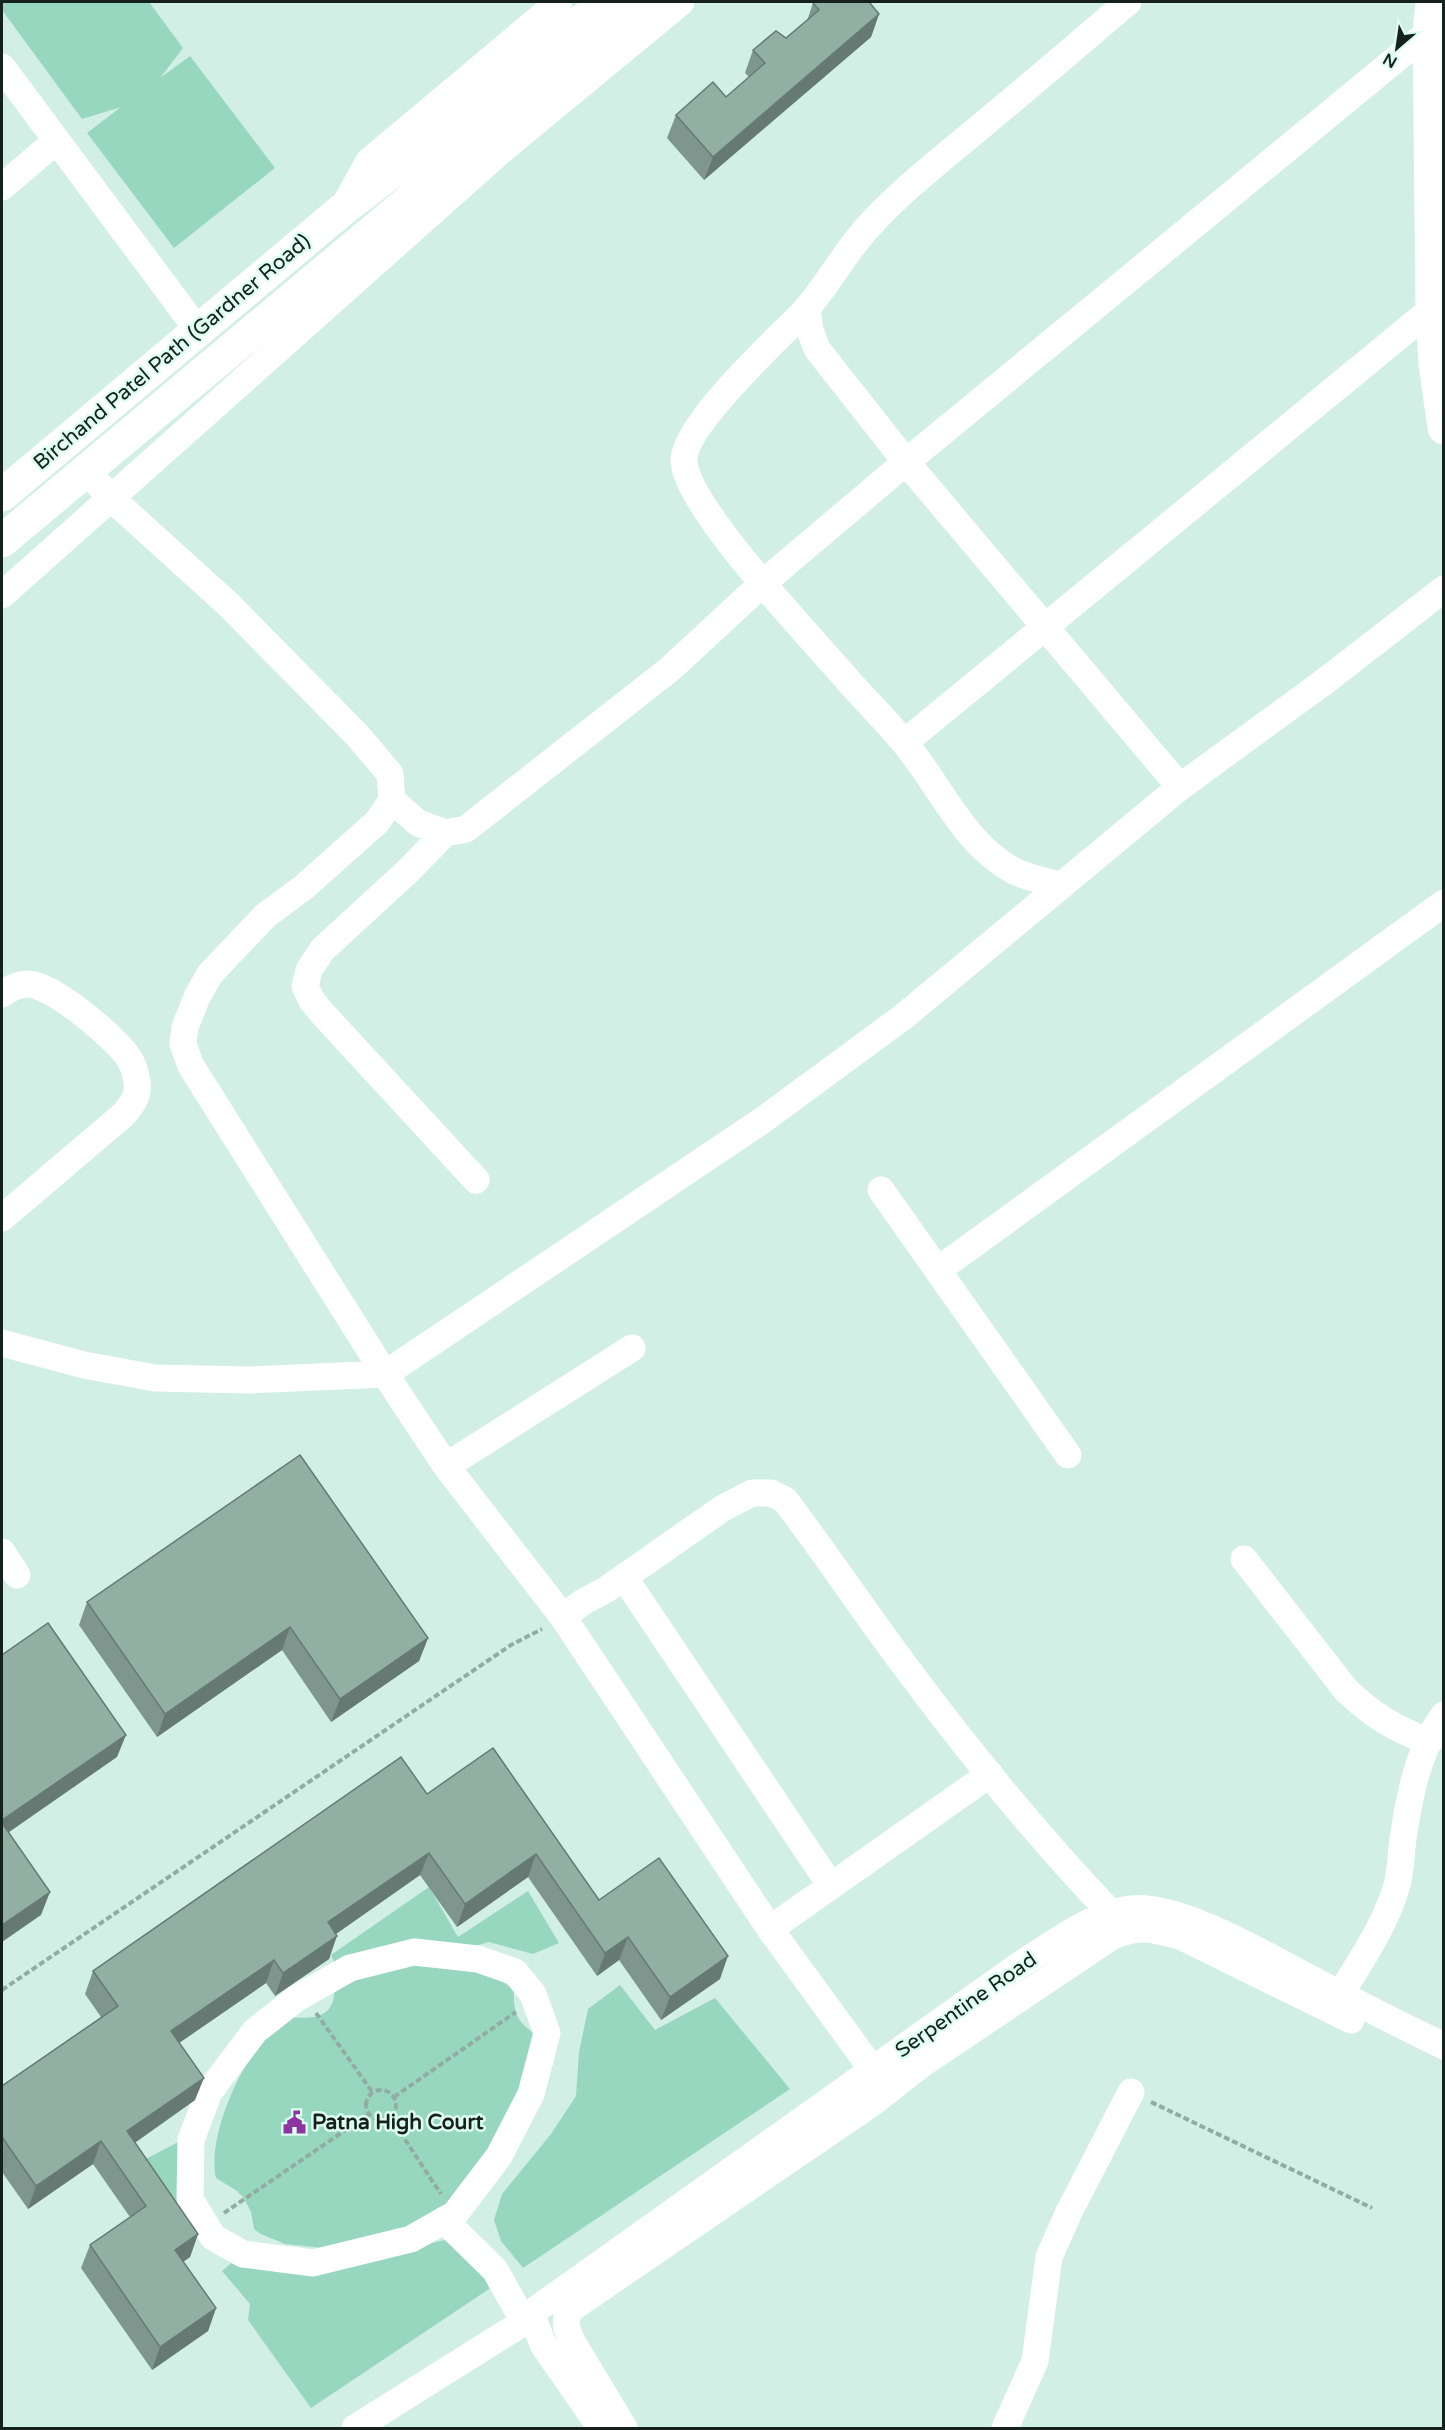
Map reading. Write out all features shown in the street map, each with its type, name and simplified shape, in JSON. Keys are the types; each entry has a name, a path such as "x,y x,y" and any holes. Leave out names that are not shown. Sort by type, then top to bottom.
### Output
{"main road":[{"path":"473,128 605,2"},
{"path":"473,128 647,2"},
{"path":"1431,17 1437,73 1432,309 1443,428"},
{"name":"Birchand Patel Path (Gardner Road)","path":"2,495 197,329 342,210 473,128"},
{"name":"Birchand Patel Path (Gardner Road)","path":"2,541 86,470 473,128"}],"street":[{"path":"342,210 369,161 559,2"},
{"path":"2,595 503,149 681,2"},
{"path":"1061,886 1015,871 983,846 952,810 905,742 856,690 763,583 715,522 695,492 684,462 687,442 699,425 807,309 867,227 898,197 1128,2"},
{"path":"392,800 418,823 445,832 466,829 670,669 763,583 1431,17"},
{"path":"2,67 197,329"},
{"path":"2,187 56,141"},
{"path":"807,309 810,330 817,349 906,462 1180,787"},
{"path":"905,742 1432,309"},
{"path":"86,470 111,499 228,604 358,736 390,774 392,800 377,822 361,839 265,916 210,974 197,997 185,1027 183,1044 191,1066 385,1374 446,1466 563,1617 770,1929 880,2081"},
{"path":"2,1343 84,1365 155,1378 249,1380 385,1374 763,1120 855,1054 903,1017 1180,787 1323,682 1443,589"},
{"path":"445,832 408,871 322,950 309,970 305,986 323,1014 476,1180"},
{"path":"938,1270 1443,903"},
{"path":"2,994 12,987 27,984 43,987 62,998 94,1024 130,1060 137,1083 135,1101 123,1115 2,1218"},
{"path":"881,1190 1068,1455"},
{"path":"446,1466 632,1348"},
{"path":"563,1617 723,1508 752,1494 771,1493 785,1500 903,1664 990,1774 1078,1879 1112,1914"},
{"path":"2,1552 17,1575"},
{"path":"1244,1559 1346,1690 1384,1722 1429,1742"},
{"path":"624,1577 831,1886"},
{"path":"1443,1715 1417,1770 1403,1837 1398,1882 1385,1920 1335,2002 1443,2066"},
{"path":"770,1929 990,1774"},
{"name":"Serpentine Road","path":"355,2428 528,2319 538,2308 880,2081 1022,1964 1084,1925 1112,1914 1141,1918 1153,1909 1181,1916 1232,1939 1335,2002 1443,2046"},
{"path":"624,2428 571,2340 566,2328 566,2315 572,2308 880,2081 922,2064 1141,1918"},
{"path":"414,1952 478,1959 515,1972 533,1994 547,2033 531,2094 499,2156 449,2217 411,2239 313,2263 243,2254 213,2237 190,2199 191,2140 209,2092 255,2031 303,1995 350,1968 414,1952"},
{"path":"1005,2428 1035,2361 1049,2257 1069,2212 1131,2092"},
{"path":"449,2217 495,2270 601,2428"}],"path":[{"path":"2,1990 511,1645 563,1617"},
{"path":"303,1995 373,2093"},
{"path":"394,2097 534,2000"},
{"path":"386,2091 394,2097 396,2108 390,2117 379,2120 369,2114 367,2101 373,2093 386,2091"},
{"path":"1131,2092 1372,2208"},
{"path":"206,2226 369,2114"},
{"path":"390,2117 449,2217"}],"green space":[{"path":"2,2 149,2 183,48 160,78 190,56 275,168 174,248 87,133 121,107 82,119 2,10"},
{"path":"429,1887 458,1937 528,1891 559,1943 533,1954 489,1942 458,1951 337,1969 331,1955"},
{"path":"440,1962 495,1977 514,1989 514,2005 518,2017 526,2027 539,2036 526,2099 432,2223 323,2248 285,2244 261,2234 254,2229 251,2212 243,2197 216,2178 214,2162 220,2125 235,2085 245,2067 268,2036 290,2018 315,2017 326,2012 333,2001 336,1987 373,1968"},
{"path":"620,1985 655,2030 715,1998 790,2089 523,2268 501,2241 494,2220 502,2194 551,2134 576,2096 579,2052 588,2009"},
{"path":"184,2139 184,2202 171,2211 142,2161"},
{"path":"445,2240 495,2285 311,2408 248,2320 250,2304 222,2271 234,2261 397,2251"}],"building":[{"path":"869,2 879,14 713,157 676,115 713,82 726,97 765,63 753,50 776,31 786,38 819,10 813,3"},
{"path":"300,1455 428,1638 340,1699 290,1627 165,1714 87,1602"},
{"path":"48,1623 126,1735 2,1820 2,1655"},
{"path":"493,1748 599,1900 659,1858 728,1956 670,1997 628,1937 605,1953 536,1854 465,1904 429,1853 328,1922 337,1936 283,1973 274,1960 171,2031 204,2078 127,2131 198,2234 175,2250 216,2308 160,2347 90,2245 146,2206 101,2141 36,2186 2,2137 2,2086 118,2006 93,1971 401,1757 427,1794"},
{"path":"2,1823 50,1892 2,1925"}],"place":[{"name":"Patna High Court","path":"294,2122"}]}
